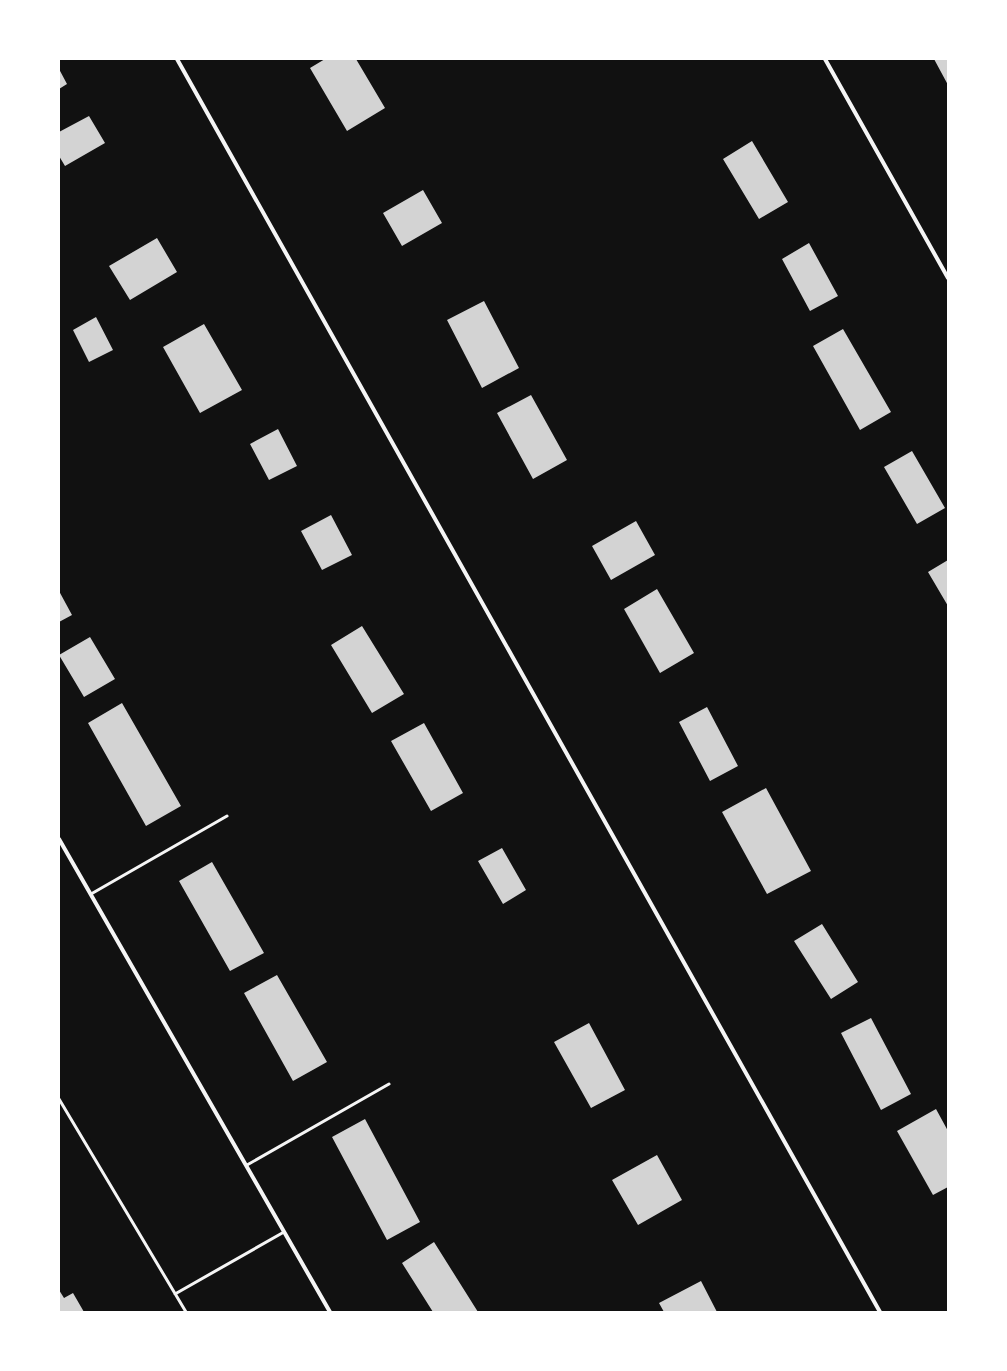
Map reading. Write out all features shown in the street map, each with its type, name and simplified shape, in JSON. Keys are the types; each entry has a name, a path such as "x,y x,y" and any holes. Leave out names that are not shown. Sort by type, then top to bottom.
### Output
{"street":[{"path":"177,59 880,1312"},
{"path":"825,59 948,278"},
{"path":"59,839 330,1312"}],"lane":[{"path":"91,894 227,816"},
{"path":"246,1166 389,1084"},
{"path":"59,1098 186,1312"},
{"path":"175,1294 284,1232"}],"building":[{"path":"325,59 356,59 385,108 347,131 310,68"},
{"path":"934,59 948,59 948,85"},
{"path":"59,69 67,84 59,89"},
{"path":"89,116 105,143 65,166 59,156 59,132"},
{"path":"752,141 788,202 759,219 723,159"},
{"path":"423,190 442,223 402,246 383,213"},
{"path":"157,238 177,272 130,300 109,266"},
{"path":"809,243 838,296 810,311 782,259"},
{"path":"484,301 519,368 482,388 447,320"},
{"path":"96,317 113,350 89,362 73,330"},
{"path":"204,324 242,390 200,413 163,347"},
{"path":"843,329 891,412 860,430 813,346"},
{"path":"531,395 567,460 533,479 497,413"},
{"path":"278,429 297,466 269,480 250,444"},
{"path":"912,451 945,508 917,524 884,467"},
{"path":"331,515 352,555 322,570 301,531"},
{"path":"636,521 655,555 611,580 592,546"},
{"path":"948,560 948,606 928,572"},
{"path":"657,589 694,653 660,673 624,609"},
{"path":"59,591 72,615 59,622"},
{"path":"362,626 404,694 372,713 331,645"},
{"path":"90,637 115,679 84,697 59,655"},
{"path":"122,703 181,806 146,826 88,723"},
{"path":"707,707 738,766 710,781 679,722"},
{"path":"424,723 463,793 431,811 391,741"},
{"path":"766,788 811,871 767,894 722,812"},
{"path":"502,848 526,890 503,904 478,861"},
{"path":"212,862 264,953 230,971 179,881"},
{"path":"822,924 858,982 831,999 794,941"},
{"path":"277,975 327,1062 293,1081 244,993"},
{"path":"871,1018 911,1094 881,1110 841,1033"},
{"path":"589,1023 625,1090 591,1108 554,1042"},
{"path":"936,1109 948,1131 948,1187 933,1195 897,1131"},
{"path":"365,1119 420,1222 387,1240 332,1137"},
{"path":"657,1155 682,1200 638,1225 612,1180"},
{"path":"434,1242 478,1312 433,1312 402,1263"},
{"path":"701,1281 717,1312 664,1312 659,1303"},
{"path":"59,1290 64,1298 73,1293 84,1312 59,1312"}]}
